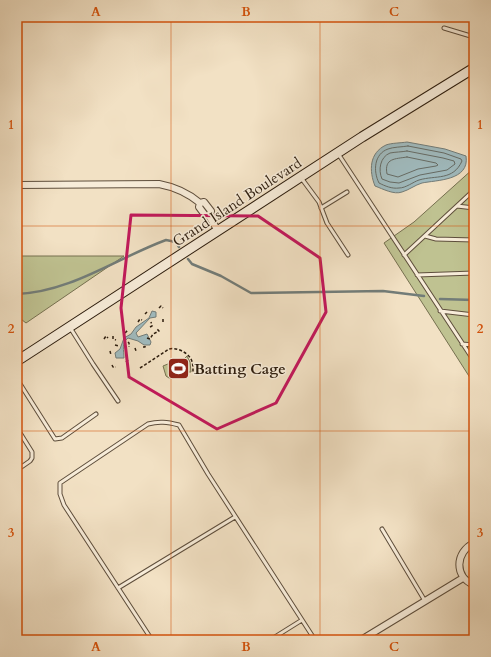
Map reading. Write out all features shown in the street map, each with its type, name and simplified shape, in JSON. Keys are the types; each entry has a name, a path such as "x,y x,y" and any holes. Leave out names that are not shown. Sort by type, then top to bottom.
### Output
{"main road":[{"name":"Grand Island Boulevard","path":"17,361 300,177 474,68"}],"street":[{"path":"17,185 159,184 176,188 192,196 200,203 204,202 211,211 209,216 218,231"},
{"path":"474,543 468,546 460,555 459,563 463,578 474,585"},
{"path":"361,640 463,578"}],"lane":[{"path":"444,28 474,37"},
{"path":"338,153 474,361"},
{"path":"300,177 319,202 327,223 348,255"},
{"path":"404,255 474,190"},
{"path":"321,208 347,192"},
{"path":"457,206 474,208"},
{"path":"424,236 436,239 474,240"},
{"path":"417,274 474,273"},
{"path":"440,311 474,315"},
{"path":"70,327 118,401"},
{"path":"462,344 474,345"},
{"path":"17,379 55,439 62,438 96,414"},
{"path":"152,640 64,505 60,494 60,483 148,424 166,421 179,425 235,517 315,640"},
{"path":"17,428 32,452 32,458 17,470"},
{"path":"118,588 235,517"},
{"path":"382,529 425,601"},
{"path":"270,640 302,620"}],"path":[{"path":"159,308 161,306 163,308"},
{"path":"138,322 140,319 142,320"},
{"path":"150,327 152,326 151,322"},
{"path":"148,338 159,332 156,328"},
{"path":"125,333 128,330"},
{"path":"104,339 106,336 108,338"},
{"path":"113,336 116,340"},
{"path":"128,342 129,347"},
{"path":"115,345 119,346"},
{"path":"140,368 172,348 182,351 189,356 193,365 193,372"},
{"path":"110,351 111,355"},
{"path":"112,365 113,367 116,367"}],"highlighted area":[{"path":"131,215 258,216 320,258 326,312 276,403 217,429 129,377 121,308"}],"green space":[{"path":"474,168 474,384 384,243 414,222"},
{"path":"17,256 124,256 26,323 17,316"},
{"name":"Batting Cage","path":"187,356 190,362 191,372 186,372 169,378 166,376 163,366 180,359 184,359"}],"water":[{"path":"407,142 445,149 466,156 466,164 458,175 443,180 422,183 399,193 375,186 371,169 373,158 376,153 380,148 386,145"},
{"path":"152,311 156,312 156,317 150,318 136,333 138,337 147,334 151,342 150,345 144,345 138,341 128,338 124,342 124,358 116,358 115,353 120,349 124,338 131,334 136,327 149,318"}],"waterway":[{"path":"17,294 37,292 75,281 166,240 176,242 179,247"},
{"path":"188,259 192,264 221,276 251,293 383,291 424,296"},
{"path":"440,299 474,300"}],"place":[{"name":"Batting Cage","path":"178,369"}]}
